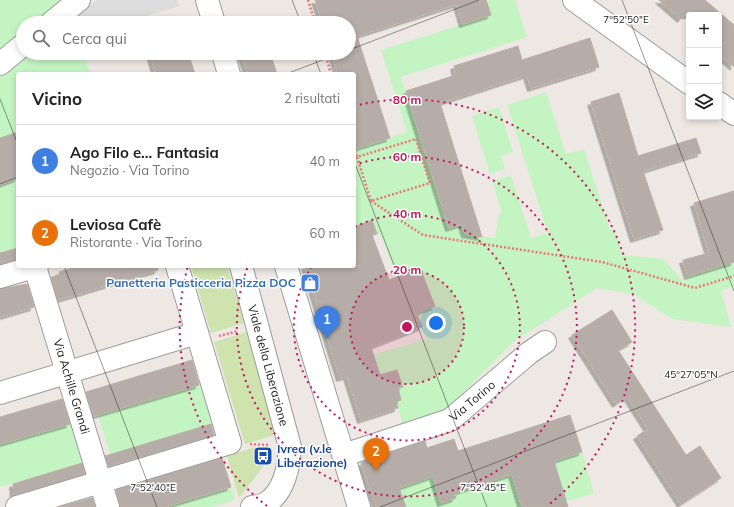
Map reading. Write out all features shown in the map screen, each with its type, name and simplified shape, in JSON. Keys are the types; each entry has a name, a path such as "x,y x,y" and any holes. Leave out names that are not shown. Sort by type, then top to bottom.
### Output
{"street":[{"path":"60,16 79,0"},
{"path":"207,0 212,16"},
{"path":"574,0 686,81"},
{"path":"0,64 16,51"},
{"path":"225,60 228,72"},
{"path":"722,105 734,114"},
{"path":"0,277 29,268"},
{"name":"Via Achille Grandi","path":"37,268 108,507"},
{"path":"17,507 230,443 178,268"},
{"path":"287,268 359,507"},
{"name":"Viale della Liberazione","path":"246,270 258,325 290,447 289,468 280,486 268,502 252,507"},
{"path":"0,393 199,337"},
{"name":"Via Torino","path":"344,455 450,420 529,353 545,342"}],"path":[{"path":"308,0 313,16"},
{"path":"326,60 330,72"},
{"path":"357,158 416,139 430,183 371,201"},
{"path":"356,154 371,201 423,235 602,262 695,288 734,276"},
{"path":"199,337 258,325"},
{"path":"230,443 290,447"}],"green space":[{"path":"0,0 56,0 61,4 47,16 16,16 16,41 0,54"},
{"path":"486,0 515,0 527,37 401,77 448,228 462,224 465,234 495,238 499,214 502,213 492,181 511,175 531,238 548,233 507,105 546,92 566,154 584,149 610,230 614,229 623,255 663,259 684,282 688,276 734,262 734,286 721,291 731,327 673,319 633,294 597,288 514,341 442,414 404,427 396,402 401,400 398,388 403,387 398,370 380,375 373,355 426,339 417,313 435,306 420,268 397,277 380,233 377,234 372,220 356,226 356,186 358,185 356,180 356,148 407,132 381,50 491,15"},
{"path":"18,60 85,60 90,72 16,72 16,249 0,253 0,74"},
{"path":"499,107 513,152 501,156 505,169 490,174 472,116"},
{"path":"192,268 228,268 244,323 211,333"},
{"path":"247,332 277,434 245,444 214,342"},
{"path":"200,384 212,424 110,454 98,415"},
{"path":"73,422 85,462 0,487 0,444"},
{"path":"259,446 265,464 239,498 227,456"},
{"path":"582,452 594,493 548,507 406,507 396,479 420,471 423,480 433,476 441,503 456,498 454,493 512,474 521,502 562,489 554,461"},
{"path":"231,487 235,500 212,507 164,507"}],"shaded area":[{"path":"97,0 177,0 179,6 146,16 77,16"}],"building":[{"path":"315,0 486,0 491,15 463,24 457,4 357,36 390,138 356,148 356,72 337,72 334,60 356,60 356,16 321,16"},
{"path":"659,0 705,0 719,12 686,12 686,15 684,15 681,19"},
{"path":"722,15 734,25 734,67 722,57"},
{"path":"590,38 599,67 531,88 527,75 440,103 482,237 465,234 462,224 449,228 406,91 456,75 454,66 518,46 522,60"},
{"path":"152,60 190,60 194,72 155,72"},
{"path":"243,60 272,60 276,72 247,72"},
{"path":"619,93 638,156 696,138 701,153 643,171 663,230 634,239 591,102"},
{"path":"16,133 16,179 0,185 0,138"},
{"path":"734,191 734,262 688,276 683,260 709,253 694,203"},
{"path":"372,220 377,234 372,235 389,280 420,268 435,306 417,313 422,327 371,347 380,375 397,370 403,387 398,388 401,400 396,402 398,408 361,420 347,376 340,378 306,268 356,268 356,266 361,266 356,253 356,226"},
{"path":"16,249 16,260 0,264 0,253"},
{"path":"73,268 158,268 158,270 58,300 51,277 60,275 59,272"},
{"path":"27,284 34,307 0,317 0,289"},
{"path":"612,310 632,342 618,350 686,455 700,446 721,478 681,504 637,436 648,429 627,396 616,404 572,335"},
{"path":"192,360 199,385 94,416 86,392"},
{"path":"62,399 70,424 0,444 0,417"},
{"path":"570,415 582,452 554,461 568,507 522,507 512,474 454,493 456,498 441,503 433,476 399,488 406,507 377,507 361,463 425,441 427,448 454,439 458,451"},
{"path":"211,424 214,435 109,466 105,456"},
{"path":"222,458 231,487 164,507 120,507 116,490"},
{"path":"82,463 85,474 14,495 13,484"},
{"path":"92,498 95,507 60,507"}],"place":[{"name":"Panetteria Pasticceria Pizza DOC","path":"310,283"},
{"name":"Ago Filo e... Fantasia","path":"327,339"},
{"name":"Ivrea (v.le Liberazione)","path":"263,456"},
{"name":"Leviosa Cafè","path":"376,471"}]}
